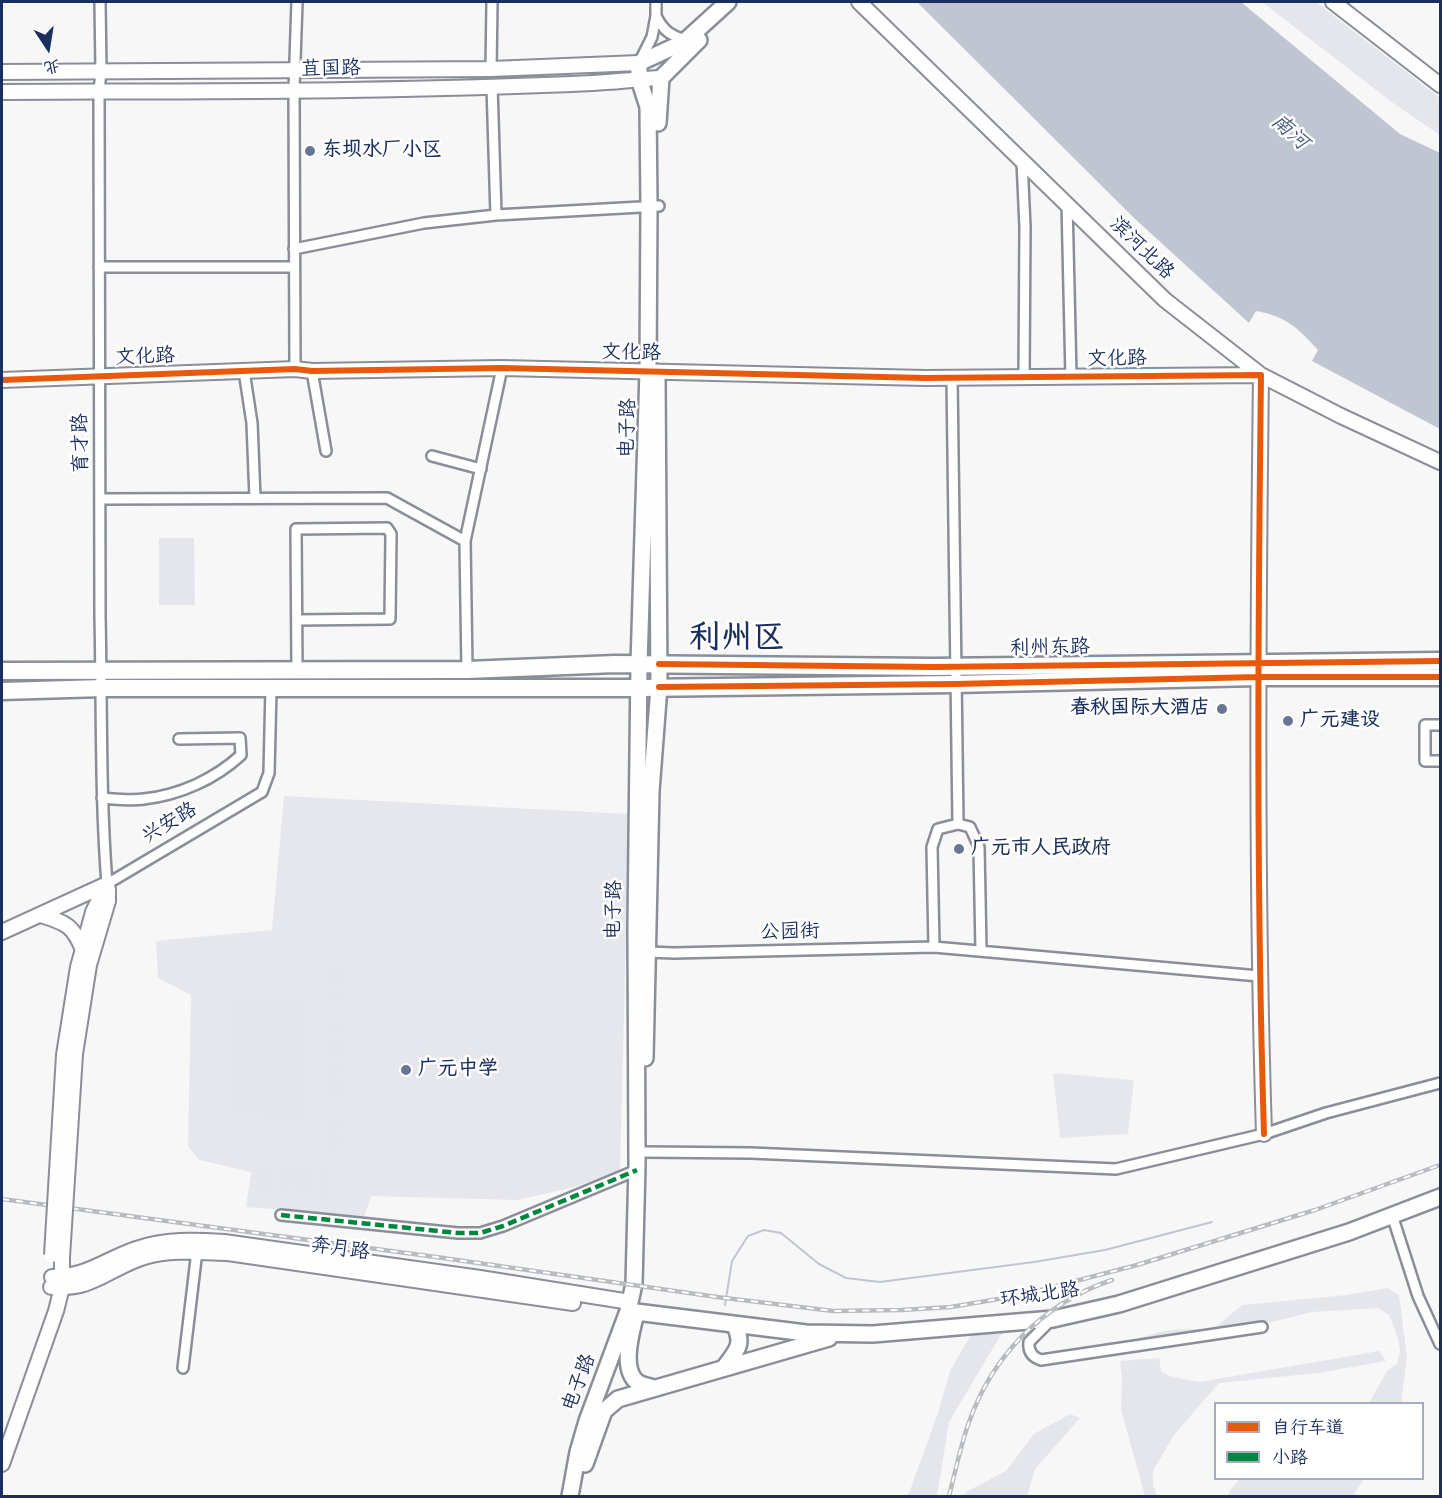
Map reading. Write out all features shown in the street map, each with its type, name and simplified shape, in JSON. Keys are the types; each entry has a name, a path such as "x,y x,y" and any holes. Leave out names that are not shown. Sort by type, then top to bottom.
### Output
{"highway":[{"name":"利州东路","path":"2,691 103,688 639,688 956,684 1440,661"},
{"name":"利州东路","path":"2,671 467,670 659,664 1258,670 1440,677"}],"main road":[{"path":"639,63 687,40 730,4"},
{"path":"661,78 730,4"},
{"name":"电子路","path":"639,63 639,79 648,107 654,206"},
{"name":"电子路","path":"631,1308 634,1284 637,1170 636,927 639,664 652,371 658,99 661,78"},
{"name":"电子路","path":"570,1497 578,1452 587,1421 641,1285 651,791 659,687 652,371"},
{"path":"74,670 74,689"},
{"path":"141,670 141,688"},
{"name":"环城北路","path":"631,1308 653,1314 806,1334 873,1334 1053,1319 1119,1304 1348,1232 1440,1197"},
{"path":"631,1308 628,1358 630,1372 637,1382 655,1388"},
{"path":"629,1344 643,1321 653,1314"},
{"path":"724,1368 739,1347 740,1335 734,1324"},
{"name":"电子路","path":"581,1497 586,1456 604,1411 618,1399 843,1334"}],"street":[{"name":"育才路","path":"100,2 99,376 102,798 107,884"},
{"path":"295,369 294,90 297,2"},
{"path":"491,69 492,2"},
{"path":"639,63 652,37 656,2"},
{"name":"滨河北路","path":"859,2 1165,300 1261,375 1341,416 1440,462"},
{"path":"1333,2 1439,82"},
{"path":"656,16 663,28 675,37 687,40"},
{"name":"苴国路","path":"2,72 491,69 639,63"},
{"name":"苴国路","path":"2,92 492,86 595,83 661,78"},
{"path":"492,86 496,215"},
{"path":"1022,160 1025,227 1024,378"},
{"path":"1067,203 1071,377"},
{"path":"294,249 424,223 496,215 654,206"},
{"path":"99,267 294,267"},
{"path":"467,670 465,541 502,368"},
{"name":"文化路","path":"2,380 244,370 502,368 952,378 1261,375"},
{"path":"244,370 252,423 255,498"},
{"path":"312,371 326,451"},
{"path":"1261,375 1258,670 1259,976 1264,1134"},
{"path":"952,378 958,824"},
{"path":"432,456 481,469"},
{"path":"100,499 387,498 465,541"},
{"path":"297,620 390,619 391,534 387,528 296,529 297,670"},
{"name":"兴安路","path":"2,932 107,884 262,792 269,773 271,688"},
{"path":"1440,725 1425,725 1425,761 1440,760"},
{"path":"102,798 143,799 175,793 207,779 241,755 240,738 179,739"},
{"path":"933,946 933,847 938,830 958,824 970,827 980,847 981,951 1259,976"},
{"path":"2,1464 56,1311 56,1256 78,967 93,912 107,884"},
{"path":"70,1054 89,965 108,901 107,884"},
{"path":"40,915 67,924 75,932 83,950"},
{"name":"公园街","path":"648,952 933,946 981,951"},
{"path":"644,1152 751,1153 1116,1169 1264,1134 1326,1113 1440,1083"},
{"path":"281,1215 458,1233 480,1233 503,1226 637,1170"},
{"path":"1392,1215 1418,1296 1440,1344"},
{"path":"57,1282 82,1274 136,1249 172,1241 193,1240 224,1242 480,1278 631,1308"},
{"name":"奔月路","path":"57,1282 70,1288 85,1284 144,1257 173,1251 197,1251 228,1253 631,1308"},
{"path":"183,1368 197,1251"},
{"path":"1053,1319 1029,1342 1030,1352 1038,1359 1045,1360 1262,1327"}],"shaded area":[{"path":"1262,2 1316,2 1440,98 1440,135 1393,103"},
{"path":"159,538 194,538 195,605 159,605"},
{"name":"广元中学","path":"284,796 629,814 620,1172 574,1187 518,1200 371,1196 364,1217 246,1207 251,1172 199,1160 188,1146 191,995 158,978 156,941 272,930"},
{"path":"329,968 345,968 345,985 329,986"},
{"path":"329,988 345,988 345,1006 329,1006"},
{"path":"228,994 309,996 307,1119 226,1118"},
{"path":"344,1018 345,1036 329,1036 328,1019"},
{"path":"344,1038 344,1056 328,1056 328,1039"},
{"path":"328,1058 344,1058 345,1075 329,1076"},
{"path":"1053,1073 1134,1080 1128,1134 1060,1138"},
{"path":"328,1077 344,1077 344,1095 328,1095"},
{"path":"327,1114 343,1114 343,1131 327,1132"},
{"path":"327,1133 343,1133 343,1151 327,1151"},
{"path":"257,1165 275,1166 274,1198 257,1198"},
{"path":"277,1165 295,1165 294,1198 277,1197"},
{"path":"297,1166 314,1166 314,1198 296,1198"},
{"path":"316,1167 334,1167 333,1200 316,1199"},
{"path":"1387,1288 1399,1295 1407,1357 1401,1402 1370,1402 1387,1371 1397,1364 1400,1351 1398,1338 1389,1315 1378,1308 1312,1312 1260,1325 1131,1343 1150,1334 1164,1331 1213,1328 1243,1305 1347,1295"},
{"path":"973,1331 1002,1333 949,1422 937,1496 908,1496 938,1413 950,1371"},
{"path":"1379,1351 1386,1361 1318,1373 1219,1383 1174,1435 1153,1471 1153,1485 1157,1496 1145,1496 1121,1410 1120,1361 1159,1358 1161,1371 1172,1377 1200,1382"},
{"path":"1070,1414 1080,1418 1035,1469 1027,1496 964,1496 966,1492 1006,1471 1034,1434"},
{"path":"1239,1480 1363,1480 1353,1496 1228,1496"}],"water":[{"name":"南河","path":"917,2 1241,2 1400,134 1440,153 1440,429 1312,361 1318,350 1284,320 1256,311 1249,323 1134,218"}],"waterway":[{"path":"725,1305 732,1261 748,1236 764,1230 781,1233 819,1264 846,1278 880,1282 1034,1262 1105,1250 1212,1222"}],"railway":[{"path":"2,1199 717,1297 833,1311 902,1310 951,1307 1022,1295 1137,1265 1315,1210 1440,1165"},
{"path":"949,1496 968,1425 990,1377 1005,1355 1042,1318 1087,1290 1112,1280"}],"marked path":[{"path":"281,1215 458,1233 480,1233 503,1226 637,1170"}],"cycle path":[{"path":"2,380 295,369 312,371 502,368 925,378 1261,375 1259,849 1264,1134"},
{"path":"659,664 934,667 1440,661"},
{"path":"659,687 955,684 1258,677 1440,677"}],"place":[{"name":"东坝水厂小区","path":"310,151"},
{"name":"春秋国际大酒店","path":"1222,709"},
{"name":"广元建设","path":"1288,721"},
{"name":"广元市人民政府","path":"959,849"},
{"name":"广元中学","path":"406,1070"}],"district":[{"name":"利州区","path":"737,640"}]}
